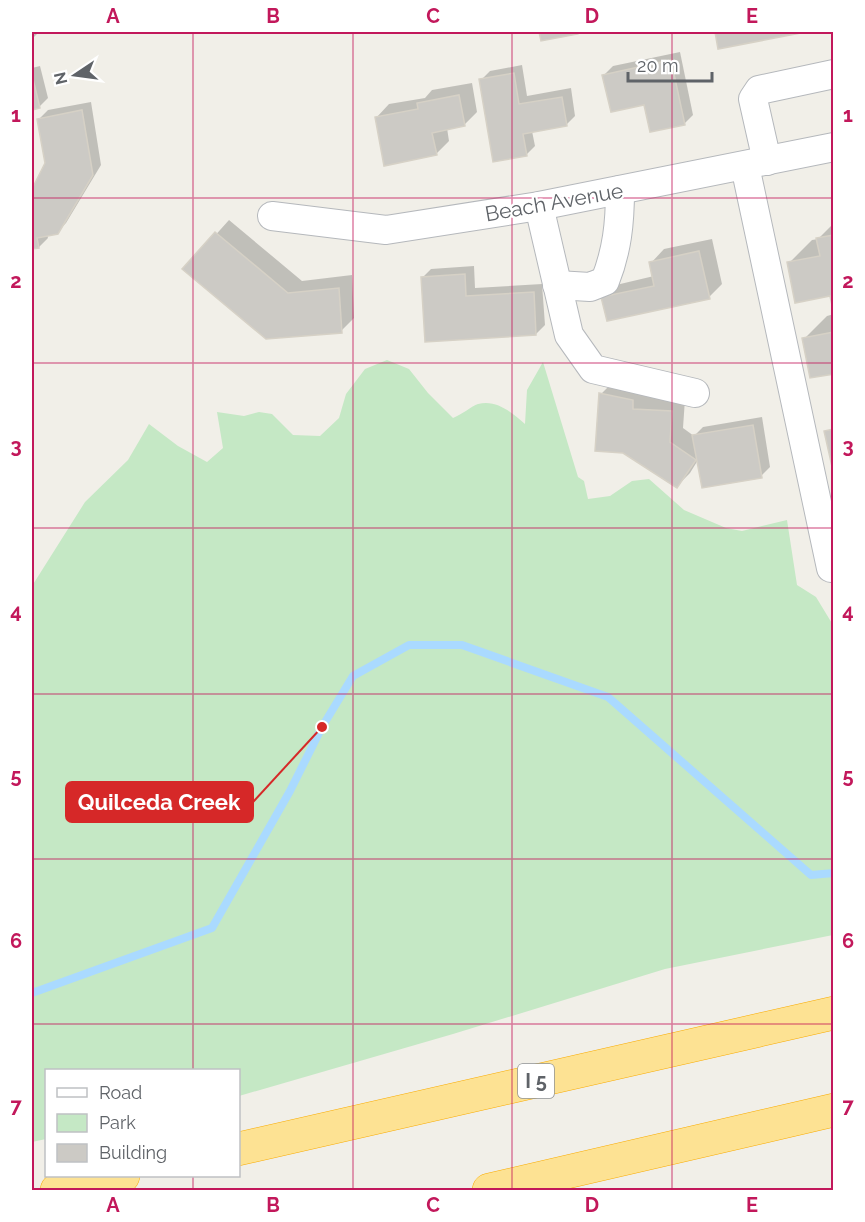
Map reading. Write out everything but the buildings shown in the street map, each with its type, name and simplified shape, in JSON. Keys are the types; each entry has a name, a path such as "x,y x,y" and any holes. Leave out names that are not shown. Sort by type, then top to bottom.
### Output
{"highway":[{"name":"I 5","path":"240,1149 834,1013"},
{"path":"489,1191 834,1110"},
{"path":"57,1191 119,1177"}],"street":[{"path":"831,568 756,164 753,99 759,90 834,74"},
{"name":"Beach Avenue","path":"272,216 386,230 540,206 834,147"},
{"path":"557,285 590,287 605,281 613,260 620,223 620,190"},
{"path":"540,206 569,335 593,369 695,393"}],"green space":[{"path":"387,360 409,369 428,393 453,418 478,404 492,403 504,408 525,424 527,390 543,362 578,477 584,481 588,499 610,496 632,481 649,479 684,510 726,528 742,531 787,520 797,585 816,597 833,625 833,935 665,969 240,1096 240,1069 45,1069 45,1139 32,1142 32,586 85,502 128,460 149,424 178,446 207,462 223,448 217,412 244,416 259,412 272,414 293,435 320,436 339,418 346,394 365,369"}],"waterway":[{"path":"32,993 212,928 290,791 322,727 353,676 409,645 462,645 608,697 811,875 834,873"}],"place":[{"name":"Quilceda Creek","path":"322,727"}]}
